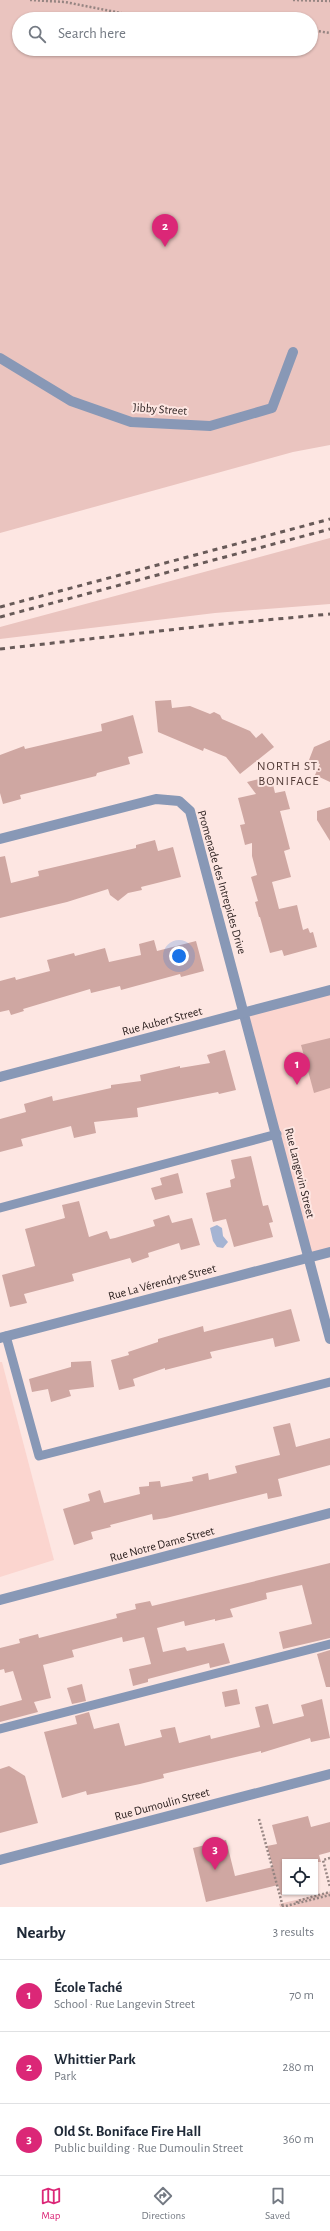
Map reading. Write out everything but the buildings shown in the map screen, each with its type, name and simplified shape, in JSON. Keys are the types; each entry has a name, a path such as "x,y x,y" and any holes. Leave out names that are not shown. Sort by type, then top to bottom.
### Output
{"street":[{"name":"Jibby Street","path":"0,358 71,401 131,422 210,426 272,408 293,352"},
{"name":"Promenade des Intrepides Drive","path":"0,839 148,800 164,798 179,801 190,812 193,819 244,1012"},
{"name":"Rue Aubert Street","path":"0,1077 330,990"},
{"name":"Rue Langevin Street","path":"244,1012 330,1339"},
{"name":"Rue La Vérendrye Street","path":"3,1337 330,1252"},
{"name":"Rue Notre Dame Street","path":"0,1600 330,1513"},
{"name":"Rue Dumoulin Street","path":"0,1860 330,1774"}],"lane":[{"path":"0,1208 277,1134"},
{"path":"3,1337 38,1456 330,1382"},
{"path":"0,1729 330,1644"}],"path":[{"path":"30,0 65,2 116,12"},
{"path":"293,0 330,1"},
{"path":"318,31 330,33"},
{"path":"259,1819 282,1907 297,1903 297,1901 330,1893"},
{"path":"330,1858 323,1860 330,1886"}],"shaded area":[{"path":"0,0 330,0 330,445 293,452 0,533"},
{"path":"330,538 330,604 215,613 0,639 0,627"},
{"path":"330,990 330,1252 308,1257 244,1012"},
{"path":"0,1362 2,1362 54,1560 0,1577"},
{"path":"330,1892 330,1907 280,1907 279,1904 318,1895"}],"water":[{"path":"217,1225 222,1228 223,1236 228,1242 223,1248 217,1247 213,1241 210,1228"}],"railway":[{"path":"0,607 330,519"},
{"path":"0,617 330,529"},
{"path":"0,649 213,625 330,614"}],"place":[{"name":"Whittier Park","path":"165,247"},
{"name":"École Taché","path":"297,1085"},
{"name":"Old St. Boniface Fire Hall","path":"215,1870"}],"district":[{"name":"NORTH ST. BONIFACE","path":"289,774"}]}
